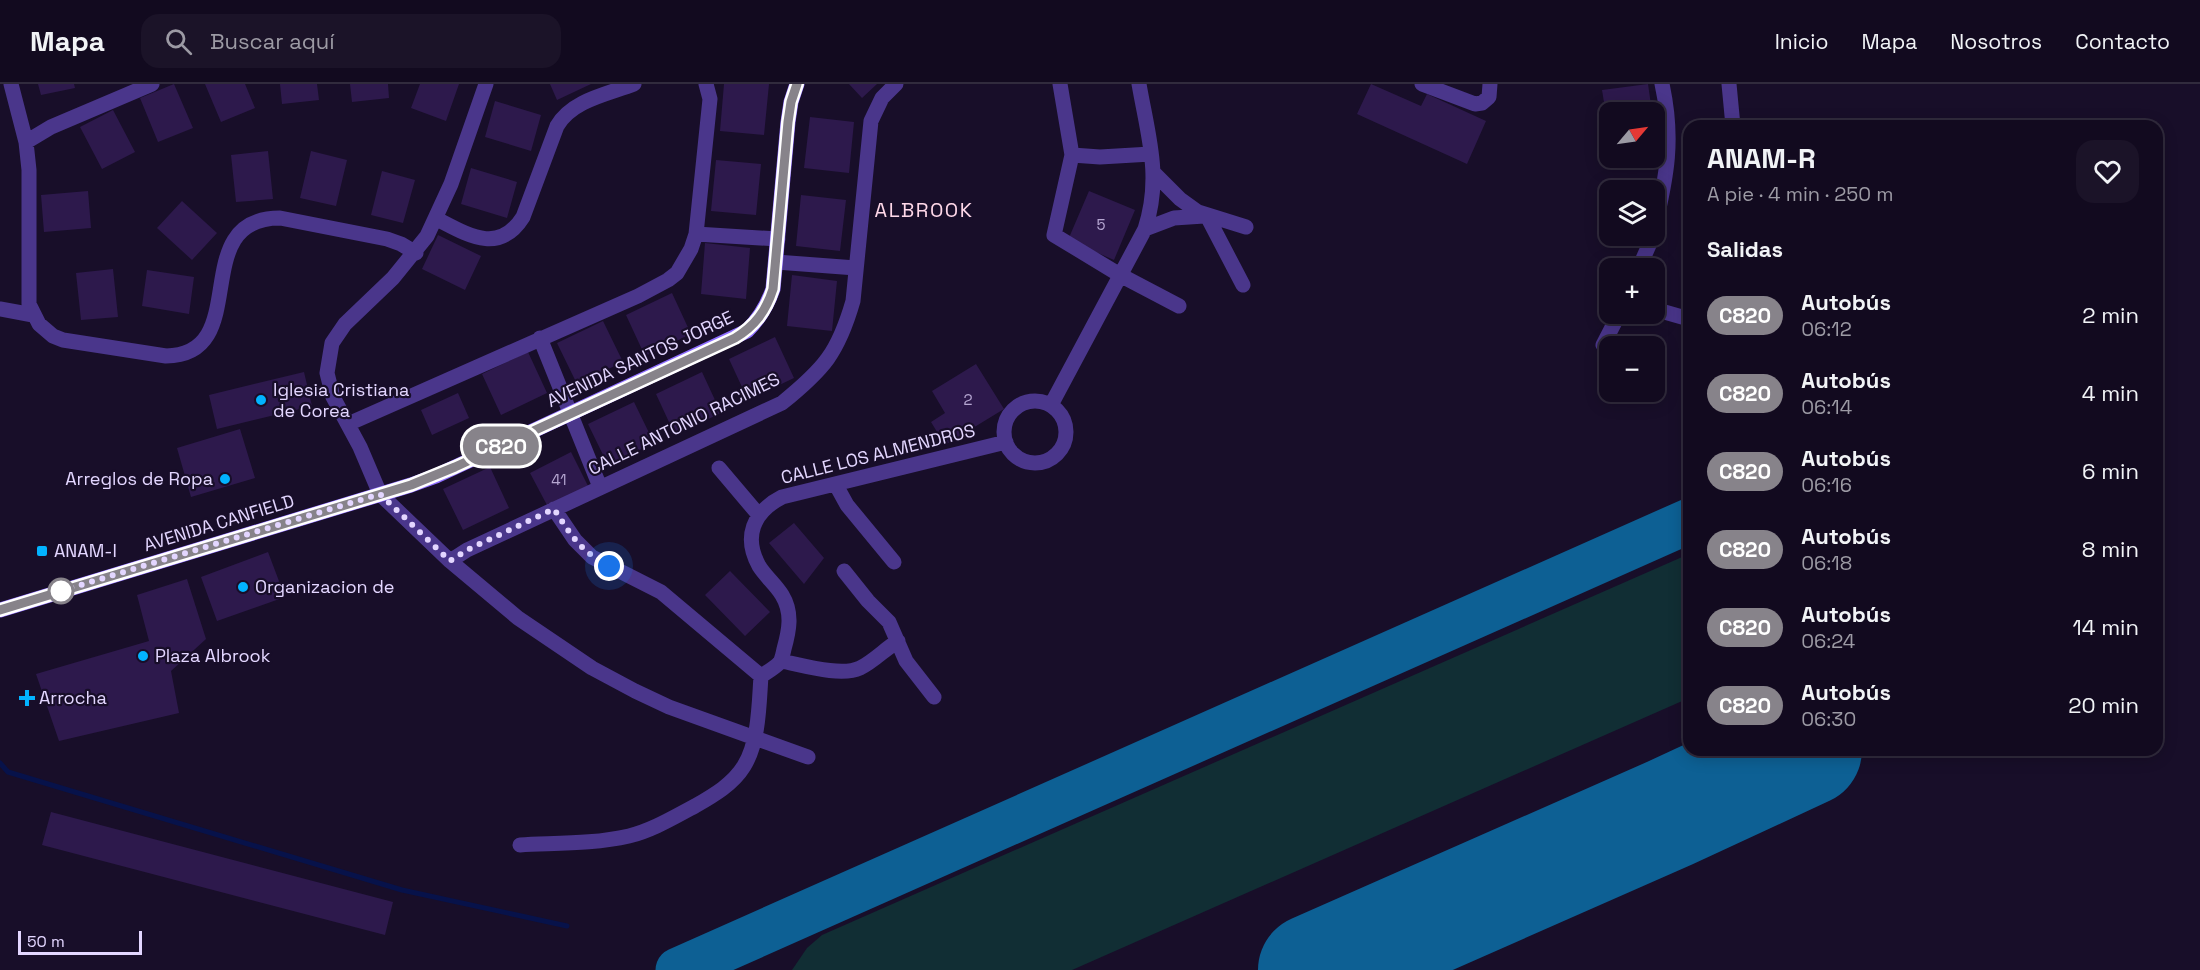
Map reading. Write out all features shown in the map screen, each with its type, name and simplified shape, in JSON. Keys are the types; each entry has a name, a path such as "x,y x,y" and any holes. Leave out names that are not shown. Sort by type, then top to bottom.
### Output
{"main road":[{"name":"AVENIDA SANTOS JORGE","path":"380,494 436,476 747,331 758,320 773,289 788,122 796,84"},
{"name":"AVENIDA CANFIELD","path":"0,610 380,494"}],"street":[{"path":"11,84 26,142 29,170 27,294 33,315 45,331 63,340 166,356 178,356 196,349 209,334 214,322 228,250 239,234 255,222 273,218 291,220 387,239 416,253"},
{"path":"26,142 51,127 152,84"},
{"path":"486,84 436,219 416,253 345,324 332,344 327,364 328,382 333,397 380,494 450,561 518,618 592,668 669,707 808,757"},
{"path":"436,219 471,237 495,238 510,233 523,217 557,126 563,116 576,106 634,84"},
{"path":"348,424 638,296 668,280 684,263 696,234 710,99 706,84"},
{"name":"CALLE ANTONIO RACIMES","path":"450,561 467,550 782,403 814,377 832,354 846,327 853,301 871,121 882,98 896,84"},
{"path":"1060,84 1072,154 1054,235 1120,275 1179,306"},
{"path":"1052,405 1145,229 1151,210 1154,173 1139,84"},
{"path":"1422,84 1475,104 1482,103 1489,97 1490,84"},
{"path":"1662,84 1670,151 1665,183"},
{"path":"1729,84 1733,120"},
{"path":"1072,154 1105,156 1151,154"},
{"path":"1154,173 1180,199 1207,216 1246,227"},
{"path":"1145,229 1174,218 1207,216"},
{"path":"1207,216 1242,285"},
{"path":"696,234 778,239"},
{"path":"776,262 856,268"},
{"path":"0,309 33,315"},
{"path":"1665,312 1683,316"},
{"path":"540,338 600,487"},
{"path":"1033,401 1052,405 1064,422 1066,432 1064,443 1058,452 1040,462 1030,462 1020,458 1006,442 1005,423 1016,407 1033,401"},
{"name":"CALLE LOS ALMENDROS","path":"758,514 782,497 1006,442"},
{"path":"520,845 579,842 629,836 663,824 720,792 745,765 758,718 761,676 781,661 789,632 789,613 782,594 764,574 755,556 753,534 758,514 718,468"},
{"path":"836,485 847,505 894,562"},
{"path":"554,509 575,540 592,557 661,592 761,676"},
{"path":"844,571 868,601 889,622 906,661 934,697"},
{"path":"781,661 835,671 850,671 863,666 898,642"}],"green space":[{"path":"1683,557 1683,701 1072,970 792,970 807,948 822,935"}],"building":[{"path":"38,84 74,84 75,88 41,95"},
{"path":"174,84 193,128 158,142 140,98"},
{"path":"205,84 245,84 255,108 221,122"},
{"path":"280,84 317,84 319,100 282,104"},
{"path":"350,84 388,84 389,98 352,102"},
{"path":"420,84 459,84 446,121 411,108"},
{"path":"550,84 591,84 557,100"},
{"path":"724,84 769,84 764,135 720,131"},
{"path":"849,84 877,84 862,98"},
{"path":"1371,84 1421,106 1427,94 1486,121 1467,164 1357,114"},
{"path":"1648,84 1651,102 1604,102 1602,90"},
{"path":"495,101 541,115 531,151 485,137"},
{"path":"113,110 135,152 102,169 80,127"},
{"path":"810,117 854,122 849,173 804,168"},
{"path":"268,151 273,199 236,202 231,155"},
{"path":"311,151 347,160 336,206 300,198"},
{"path":"716,160 761,164 756,215 711,211"},
{"path":"471,168 517,182 507,218 461,204"},
{"path":"382,171 415,180 403,223 371,215"},
{"path":"88,191 91,228 44,232 41,195"},
{"path":"1089,191 1135,210 1114,260 1068,240"},
{"path":"801,195 846,200 840,251 796,246"},
{"path":"182,201 217,233 192,260 157,228"},
{"path":"438,235 481,256 465,290 422,269"},
{"path":"705,243 750,248 746,299 701,294"},
{"path":"113,269 118,317 81,320 76,273"},
{"path":"147,270 194,277 189,314 142,306"},
{"path":"792,275 837,281 832,331 787,326"},
{"path":"672,293 691,334 645,356 626,315"},
{"path":"603,321 623,362 577,384 557,343"},
{"path":"775,337 794,378 748,400 729,359"},
{"path":"528,352 547,393 501,415 482,374"},
{"path":"976,364 1004,409 945,445 931,422 945,413 932,391"},
{"name":"Iglesia Cristiana de Corea","path":"304,372 312,406 217,429 209,395"},
{"path":"702,372 721,413 675,435 656,394"},
{"path":"458,393 469,418 432,435 421,410"},
{"path":"634,402 654,443 608,465 588,424"},
{"path":"240,429 255,478 191,497 177,448"},
{"path":"571,452 588,486 548,507 530,473"},
{"path":"490,467 509,508 463,530 443,489"},
{"path":"794,523 824,558 804,584 769,543"},
{"name":"Organizacion de","path":"268,552 285,597 217,621 201,577"},
{"path":"730,571 770,612 745,636 705,595"},
{"name":"Plaza Albrook","path":"187,579 206,639 171,671 179,713 59,741 36,674 149,641 137,595"},
{"path":"51,812 393,902 385,935 42,845"}],"waterway":[{"path":"0,763 8,772 402,890 567,926"}],"taxiway":[{"path":"678,970 1683,524"}],"runway":[{"path":"1314,970 1670,813 1793,756"}],"bus line":[{"name":"C820","path":"0,610 436,476 747,331 758,320 773,289 788,122 797,84"}],"place":[{"name":"Iglesia Cristiana de Corea","path":"261,400"},
{"name":"Arreglos de Ropa","path":"225,479"},
{"name":"ANAM-I","path":"42,551"},
{"name":"Organizacion de","path":"243,587"},
{"name":"Plaza Albrook","path":"143,656"},
{"name":"Arrocha","path":"27,698"}],"district":[{"name":"ALBROOK","path":"924,210"}],"route":[{"path":"61,591 380,494 450,561 467,550 554,509 575,540 592,557 609,566"}]}
